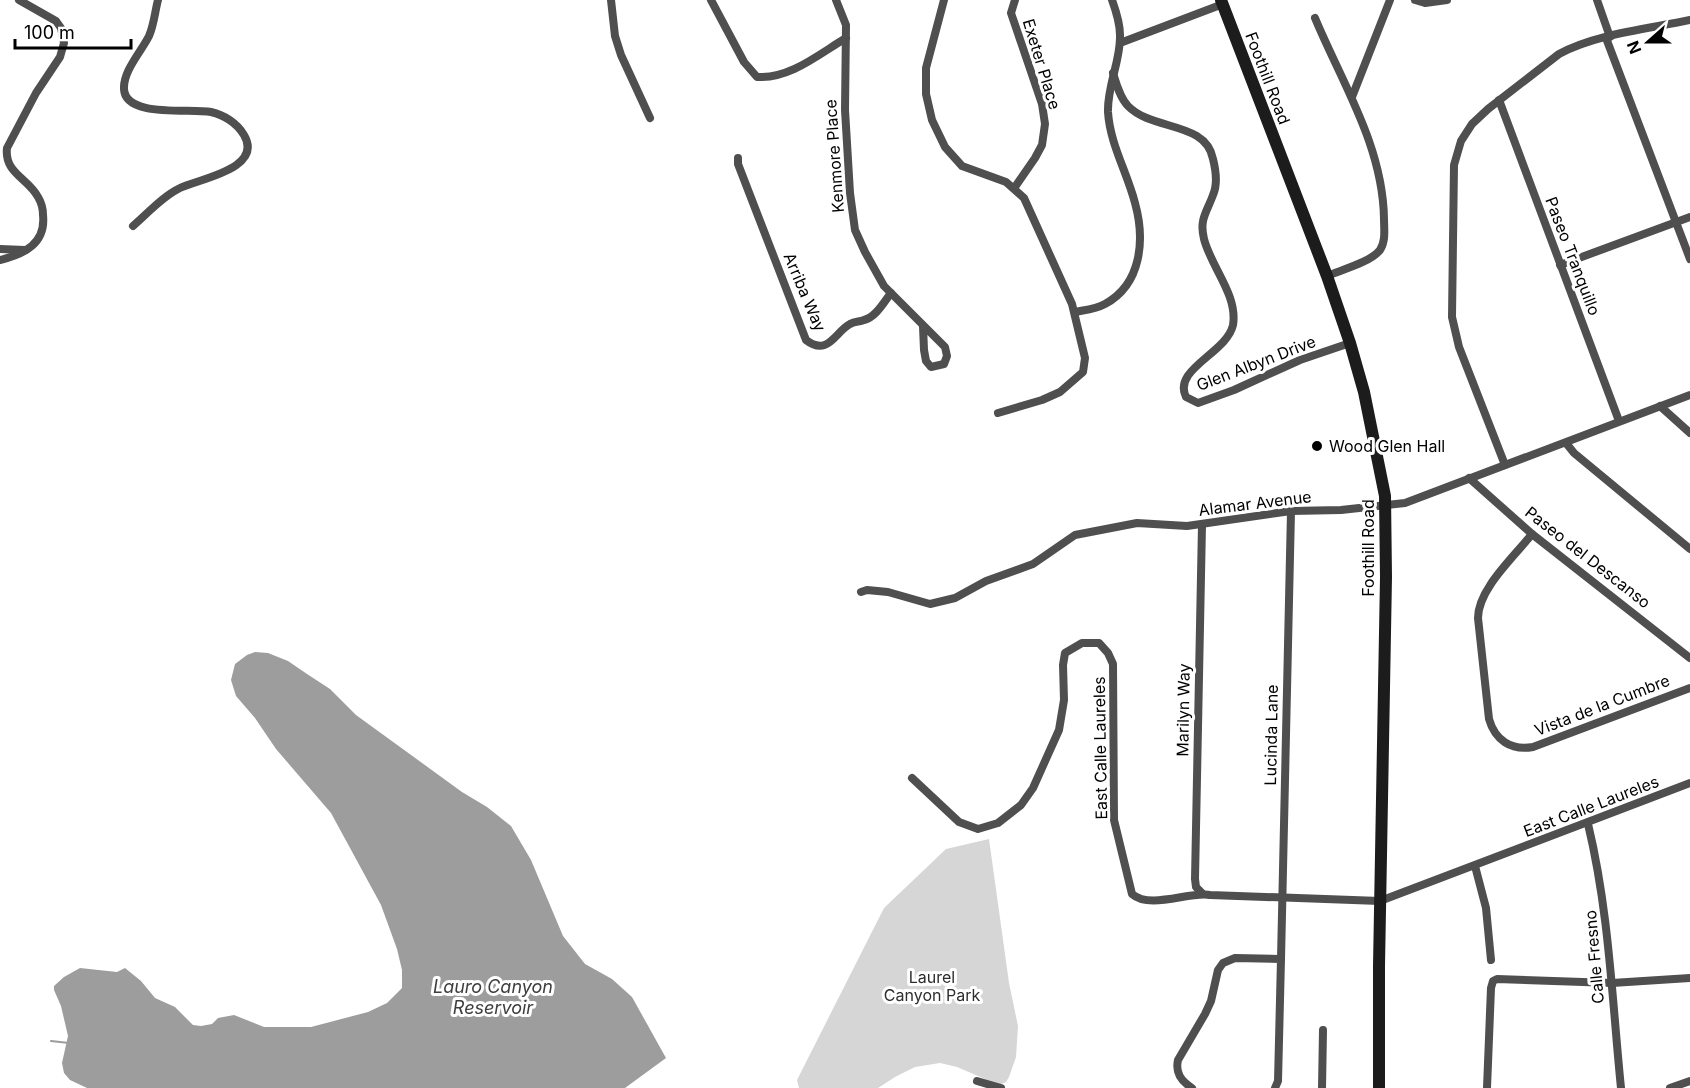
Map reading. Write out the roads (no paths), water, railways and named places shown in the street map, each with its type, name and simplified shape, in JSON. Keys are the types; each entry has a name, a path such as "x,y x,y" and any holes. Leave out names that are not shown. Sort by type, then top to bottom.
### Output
{"main road":[{"name":"Foothill Road","path":"1222,2 1327,276 1350,343 1373,434 1386,506 1379,1088"}],"street":[{"path":"0,260 26,250 42,234 43,210 38,196 10,168 6,155 7,148 36,93 60,57 64,43 61,28 56,21 18,0"},
{"path":"133,226 180,188 218,175 238,165 245,156 248,146 239,128 228,118 198,110 139,107 126,96 125,78 150,34 158,0"},
{"path":"611,0 615,36 621,55 651,118"},
{"path":"711,0 744,62 757,77 768,78 783,74 846,38"},
{"name":"Kenmore Place","path":"836,0 845,20 845,110 851,210 855,230 884,286 945,347 947,356 944,364 931,367 926,361 923,326"},
{"path":"944,0 926,68 926,94 932,120 945,147 962,166 1002,180 1015,187 1024,198 1075,312 1085,358 1083,372 1060,392 1042,400 998,413"},
{"name":"Exeter Place","path":"1007,0 1042,104 1045,124 1039,152 1015,187"},
{"name":"Exeter Place","path":"1011,12 1016,0"},
{"path":"1075,312 1098,307 1118,295 1131,279 1138,263 1139,218 1110,127 1108,98 1120,42 1112,0"},
{"path":"1415,0 1425,3 1447,0"},
{"path":"1597,0 1608,38 1690,259"},
{"path":"1352,97 1390,1"},
{"path":"1120,42 1222,2"},
{"path":"1315,18 1334,64 1352,97 1375,160 1383,197 1384,241 1375,255 1327,276"},
{"path":"1504,465 1455,334 1451,304 1456,157 1467,130 1499,100 1558,54 1588,41 1690,20"},
{"name":"Glen Albyn Drive","path":"1113,73 1128,106 1156,123 1196,134 1204,140 1213,155 1216,181 1214,195 1204,213 1202,230 1209,253 1229,295 1233,325 1221,346 1190,373 1184,384 1186,397 1198,403 1208,400 1300,360 1350,343"},
{"name":"Paseo Tranquillo","path":"1499,100 1619,421"},
{"name":"Arriba Way","path":"738,158 742,175 806,340 818,345 828,344 849,324 872,316 891,293"},
{"path":"1560,266 1690,217"},
{"path":"0,249 26,250"},
{"name":"Alamar Avenue","path":"861,592 876,590 930,604 938,603 956,598 986,581 1033,564 1075,535 1137,523 1202,525 1291,511 1341,510 1405,503 1690,394"},
{"path":"1660,406 1690,433"},
{"path":"1566,443 1574,453 1690,549"},
{"name":"Paseo del Descanso","path":"1469,478 1532,534 1690,658"},
{"name":"Lucinda Lane","path":"1275,1088 1278,1081 1291,511"},
{"name":"Marilyn Way","path":"1202,525 1194,879 1196,887 1202,893"},
{"name":"Vista de la Cumbre","path":"1532,534 1485,591 1479,606 1478,618 1489,719 1494,733 1499,738 1511,746 1533,747 1690,688"},
{"name":"East Calle Laureles","path":"912,778 959,822 978,829 998,823 1021,805 1033,788 1059,730 1064,700 1065,653 1082,643 1099,643 1108,653 1113,664 1114,820 1132,894 1137,898 1148,900 1185,898 1202,893 1380,901 1588,824 1690,783"},
{"name":"Calle Fresno","path":"1588,824 1602,886 1621,1088"},
{"path":"1475,866 1486,908 1491,960"},
{"path":"1192,1088 1180,1078 1177,1069 1178,1060 1211,1001 1220,966 1227,960 1235,958 1281,959"},
{"path":"1487,1088 1493,981 1501,978 1612,983 1690,978"},
{"path":"1322,1088 1323,1030"},
{"path":"977,1081 1001,1088"},
{"path":"1670,1088 1690,1081"}],"water":[{"name":"Lauro Canyon Reservoir","path":"255,652 268,653 288,661 330,689 356,715 511,826 531,860 563,936 585,964 612,979 632,997 666,1058 625,1088 87,1088 70,1080 64,1073 62,1063 68,1036 54,986 80,968 117,972 125,968 141,981 155,998 175,1007 193,1025 201,1026 212,1024 218,1018 234,1015 264,1027 311,1027 368,1012 387,1003 402,988 402,970 397,949 381,905 331,813 276,749 255,718 236,696 231,680 235,664"}],"waterway":[{"path":"51,1041 69,1043"}],"place":[{"name":"Wood Glen Hall","path":"1317,446"}],"park label":[{"name":"Laurel Canyon Park","path":"932,986"}]}
